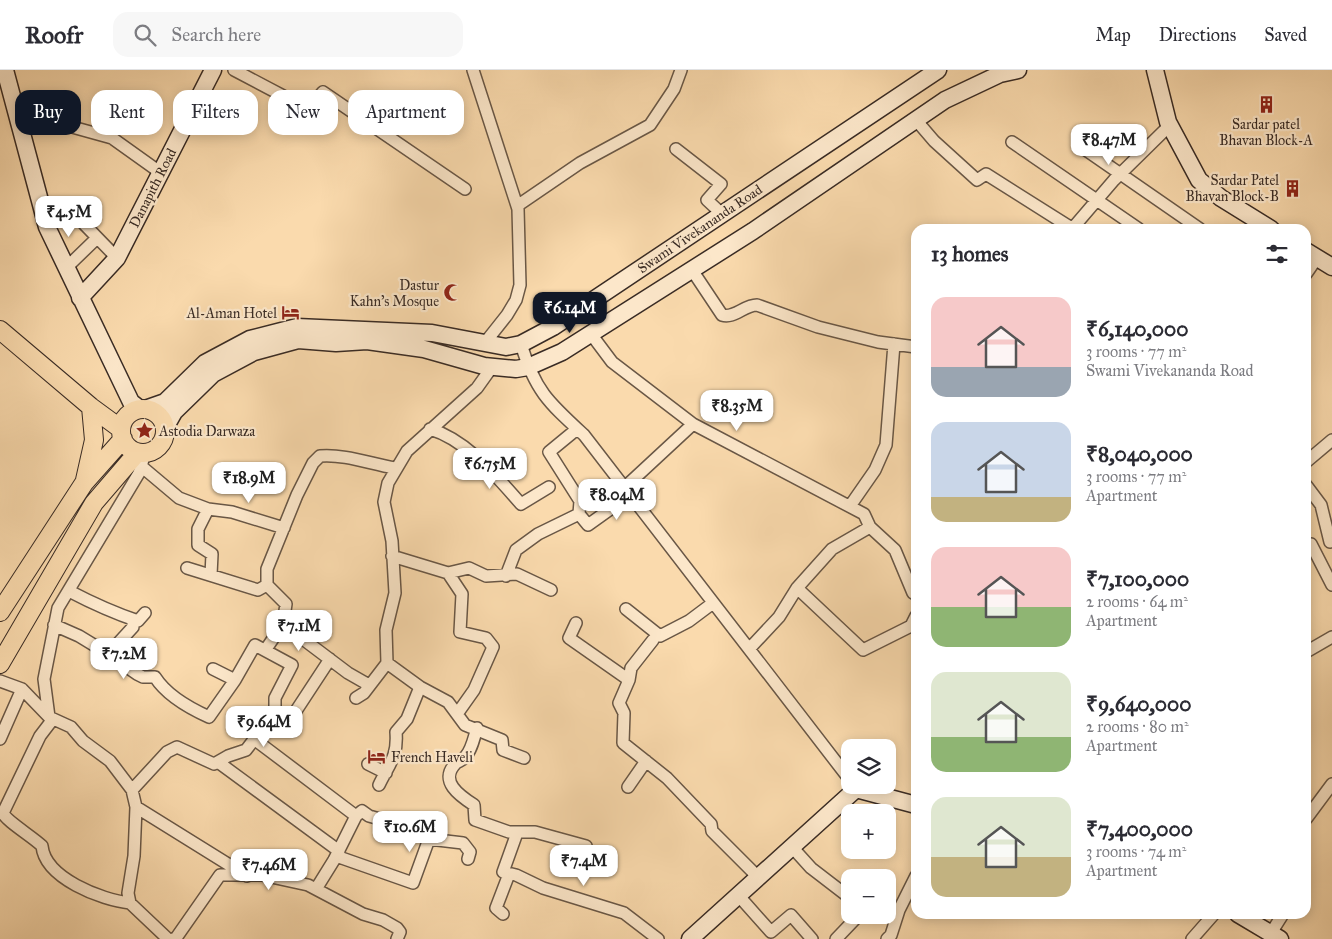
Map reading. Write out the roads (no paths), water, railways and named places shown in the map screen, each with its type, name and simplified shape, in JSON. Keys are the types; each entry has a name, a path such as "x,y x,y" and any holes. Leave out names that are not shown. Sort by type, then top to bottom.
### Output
{"main road":[{"path":"5,70 15,107"},
{"name":"Danapith Road","path":"80,298 117,258 213,70"},
{"path":"0,664 94,503 141,457 159,447 163,440 165,428 174,412 213,374 254,352 298,340 336,343 367,342 424,349 492,367 516,369 528,367 562,352 753,232 945,100 1000,74 1018,70"},
{"path":"1155,70 1170,125 1200,180 1221,198 1263,224"},
{"name":"Swami Vivekananda Road","path":"143,409 165,402 205,363 250,340 297,327 432,333 506,347 522,344 552,327 722,214 929,73"},
{"path":"22,135 47,227 80,298 131,402 157,414 165,428"},
{"path":"1312,255 1332,267"},
{"path":"0,330 122,434 128,447 141,457"},
{"path":"84,483 94,440 91,407"},
{"path":"0,612 84,483 122,434 129,414 143,409"},
{"path":"690,939 792,847 844,794"},
{"path":"881,794 911,803"},
{"path":"1246,919 1274,937"}],"street":[{"path":"234,70 308,109 323,92 466,189"},
{"path":"473,70 517,206 520,285 507,315 484,344"},
{"path":"517,206 580,163 650,125 674,89 681,70"},
{"path":"916,120 934,141 977,180 986,174 1064,224"},
{"path":"1076,224 1120,174 1170,125"},
{"path":"81,130 112,138 161,173"},
{"path":"1012,142 1132,224"},
{"path":"1083,148 1193,224"},
{"path":"676,149 721,184 707,200 722,214"},
{"path":"84,224 117,258"},
{"path":"66,268 97,238"},
{"path":"692,270 722,315 732,315 749,305 757,305 818,327 911,346"},
{"path":"591,334 612,362 693,424 864,514 870,527 895,550 911,588"},
{"path":"522,344 528,367 543,396 577,429 750,648 841,769"},
{"path":"850,506 875,470 886,445 894,344"},
{"path":"356,698 369,686 387,663 386,630 395,593 392,541 384,502 388,483 395,468 407,451 477,388 492,367"},
{"path":"577,429 549,452 580,501 579,514 588,525 627,492 693,424"},
{"path":"430,429 444,433 487,467 521,504 549,487"},
{"path":"1311,458 1332,440"},
{"path":"266,649 283,624 286,604 267,585 267,569 297,495 313,463 320,456 348,457 366,463 395,468"},
{"path":"284,528 232,512 208,509 179,498 141,457 58,608 44,679 51,718 40,736 3,812 3,822 26,832 29,837 42,846 43,856 59,874 102,898 130,903 174,939 220,875 262,875 316,889 363,914 383,920 397,928 400,932 398,939"},
{"path":"1311,492 1321,505 1331,542 1311,544"},
{"path":"208,509 198,529 198,545 212,554 211,575"},
{"path":"506,576 516,550 538,534 579,514"},
{"path":"750,648 779,618 797,588 832,548 870,527"},
{"path":"1311,548 1332,585"},
{"path":"392,556 448,573 469,568 486,576 517,574 552,590"},
{"path":"187,568 258,590 267,585"},
{"path":"448,573 462,594 460,632 486,638 492,647 474,690 457,714"},
{"path":"797,588 863,650 911,626"},
{"path":"69,590 100,608 122,613 133,619 138,620 145,614"},
{"path":"626,609 660,636 689,621 713,603"},
{"path":"102,650 111,651 117,647 133,627 133,619"},
{"path":"576,623 569,638 629,680"},
{"path":"283,624 369,686"},
{"path":"54,625 79,636 143,677 155,677 161,687 176,699 211,720 255,645 266,649 292,665 275,698 275,712 246,750 210,764 177,747 167,752 132,790"},
{"path":"1311,649 1332,638"},
{"path":"653,640 631,668 629,680 619,703 624,713 623,743 667,778 711,824 712,830 758,877"},
{"path":"275,712 290,720 330,659"},
{"path":"387,663 420,687 448,702 465,725 477,728 502,740 503,750 524,758"},
{"path":"213,669 235,680"},
{"path":"0,681 22,689 51,718 71,728 83,741 110,760 132,790 136,807 134,856 128,893 130,903"},
{"path":"379,785 393,762 397,748 396,732 407,719 420,687"},
{"path":"0,739 22,689"},
{"path":"477,728 465,758 455,764 449,773 451,786 460,796 474,805 475,820 517,833 535,832 586,846"},
{"path":"254,740 356,816"},
{"path":"628,787 646,761"},
{"path":"218,762 338,854 413,883 429,839"},
{"path":"368,764 386,773"},
{"path":"1311,812 1332,784"},
{"path":"136,807 247,876"},
{"path":"316,889 338,854 356,816 362,811 369,816 422,831 429,839 462,844 470,852 468,859"},
{"path":"517,833 503,872 543,888 624,913 658,939"},
{"path":"792,847 811,868 841,891"},
{"path":"504,914 496,908 509,874"},
{"path":"887,939 891,935 899,910 911,888"},
{"path":"738,895 771,932 791,915 812,939"},
{"path":"1192,939 1210,919"},
{"path":"1274,937 1281,919"},
{"path":"836,939 850,924"}],"place":[{"name":"Sardar patel Bhavan Block-A","path":"1266,104"},
{"name":"Sardar Patel Bhavan Block-B","path":"1293,188"},
{"name":"Dastur Kahn's Mosque","path":"453,293"},
{"name":"Al-Aman Hotel","path":"291,313"},
{"name":"Astodia Darwaza","path":"145,431"},
{"name":"French Haveli","path":"377,757"}]}
